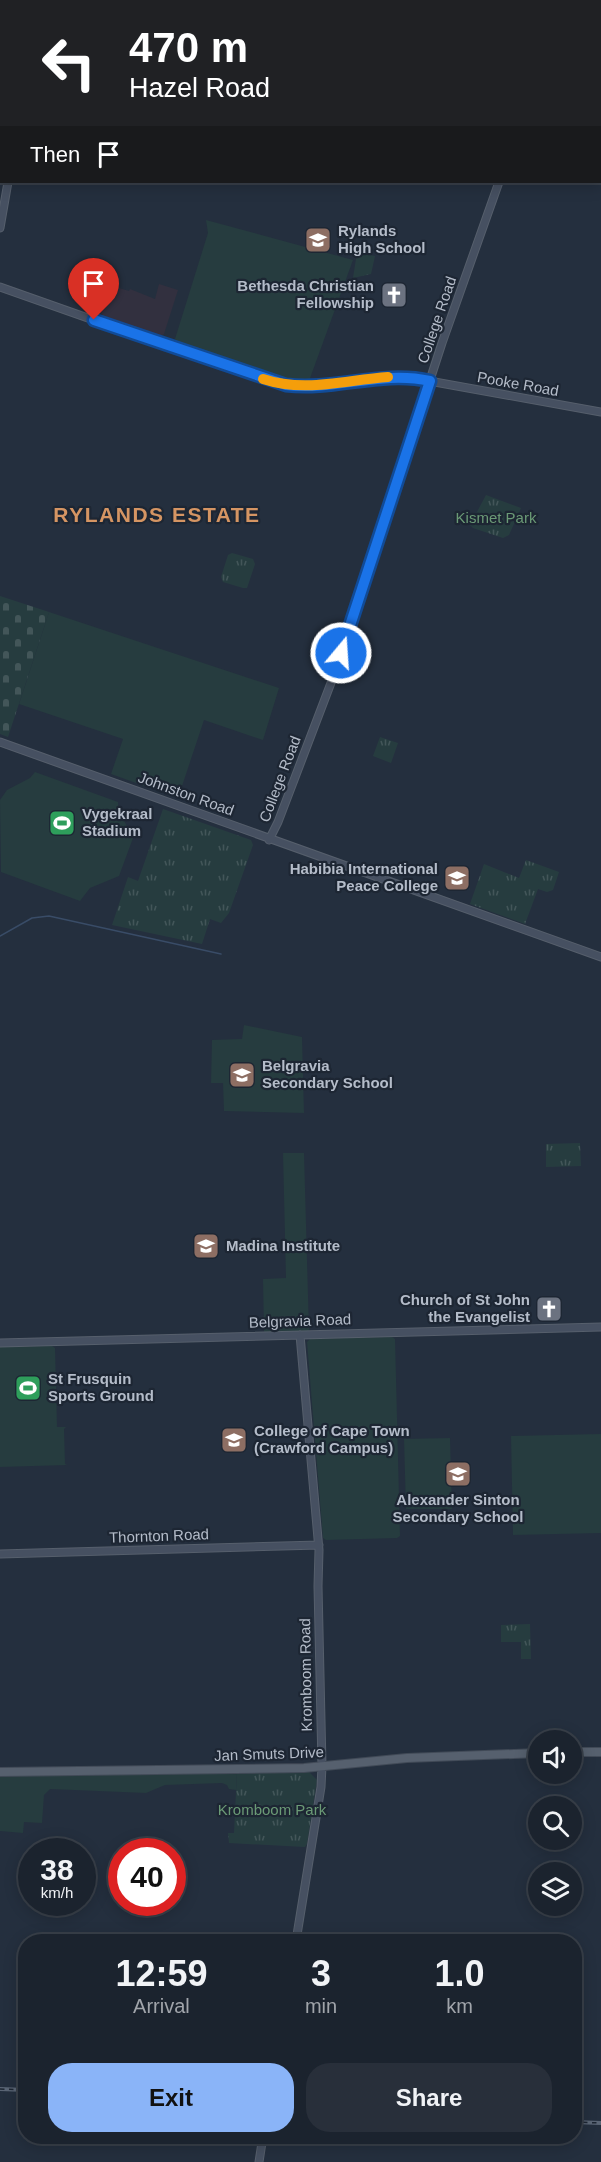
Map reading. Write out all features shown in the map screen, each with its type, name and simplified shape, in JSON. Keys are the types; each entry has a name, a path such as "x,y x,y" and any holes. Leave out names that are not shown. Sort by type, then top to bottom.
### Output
{"main road":[{"path":"582,1752 601,1752"},
{"name":"Jan Smuts Drive","path":"0,1772 322,1767 407,1758 528,1753"}],"street":[{"path":"0,228 8,183"},
{"name":"College Road","path":"269,840 334,675 430,381 499,183"},
{"name":"Pooke Road","path":"1,289 286,385 318,386 394,376 601,412"},
{"name":"Johnston Road","path":"0,742 601,957"},
{"name":"Belgravia Road","path":"0,1343 601,1327"},
{"name":"Kromboom Road","path":"297,1934 320,1794 322,1767 317,1545 300,1335"},
{"name":"Thornton Road","path":"0,1554 317,1545"},
{"path":"259,2162 262,2144"}],"shaded area":[{"path":"159,284 178,290 164,334 160,336 103,316 101,313 108,288 112,286 129,291 130,289 155,299"}],"green space":[{"path":"206,220 353,260 309,381 275,376 176,341 208,233"},
{"path":"357,253 375,256 371,274 353,278"},
{"name":"Kismet Park","path":"486,495 521,508 509,535 503,538 470,525"},
{"path":"232,553 253,559 255,564 247,588 223,582 221,577 228,555"},
{"path":"0,596 49,612 8,737 0,734"},
{"path":"49,612 279,688 263,740 204,720 178,798 111,774 123,739 19,704"},
{"path":"380,737 398,743 391,763 373,756"},
{"name":"Vygekraal Stadium","path":"35,772 118,802 118,809 133,838 119,876 90,888 80,901 1,872 0,800 7,790 30,778"},
{"path":"163,809 251,840 253,845 229,913 221,923 210,919 202,944 112,925 128,877 138,881"},
{"path":"526,860 559,872 553,890 547,892 538,889 525,924 470,904 484,864 519,878"},
{"path":"244,1025 302,1037 304,1113 224,1111 223,1083 211,1083 212,1040 242,1039"},
{"path":"580,1143 581,1166 546,1167 546,1144"},
{"path":"283,1153 304,1153 309,1331 264,1332 263,1279 286,1278"},
{"path":"392,1337 395,1339 400,1536 397,1538 326,1540 323,1538 307,1342 310,1339"},
{"name":"St Frusquin Sports Ground","path":"52,1346 55,1348 57,1427 66,1427 64,1429 65,1464 67,1465 0,1467 0,1347"},
{"path":"601,1434 601,1533 513,1535 511,1436"},
{"path":"450,1438 452,1509 406,1509 404,1439"},
{"path":"530,1624 531,1659 521,1659 521,1642 501,1642 501,1625"},
{"name":"Kromboom Park","path":"237,1772 309,1772 317,1780 305,1847 229,1843 228,1833 234,1833"},
{"path":"237,1773 236,1790 229,1789 222,1783 165,1785 146,1793 50,1789 44,1795 42,1823 24,1822 23,1833 0,1831 0,1775"}],"waterway":[{"path":"0,936 32,918 49,916 221,954"}],"railway":[{"path":"0,2089 18,2090"},
{"path":"582,2122 601,2123"}],"slow traffic":[{"path":"263,379 307,387 388,377"}],"place":[{"name":"Rylands High School","path":"318,240"},
{"name":"Bethesda Christian Fellowship","path":"394,295"},
{"name":"Vygekraal Stadium","path":"62,823"},
{"name":"Habibia International Peace College","path":"457,878"},
{"name":"Belgravia Secondary School","path":"242,1075"},
{"name":"Madina Institute","path":"206,1246"},
{"name":"Church of St John the Evangelist","path":"549,1309"},
{"name":"St Frusquin Sports Ground","path":"28,1388"},
{"name":"College of Cape Town (Crawford Campus)","path":"234,1440"},
{"name":"Alexander Sinton Secondary School","path":"458,1474"}],"district":[{"name":"RYLANDS ESTATE","path":"157,515"}],"route":[{"path":"94,320 286,385 307,387 394,376 430,381 341,653"}]}
